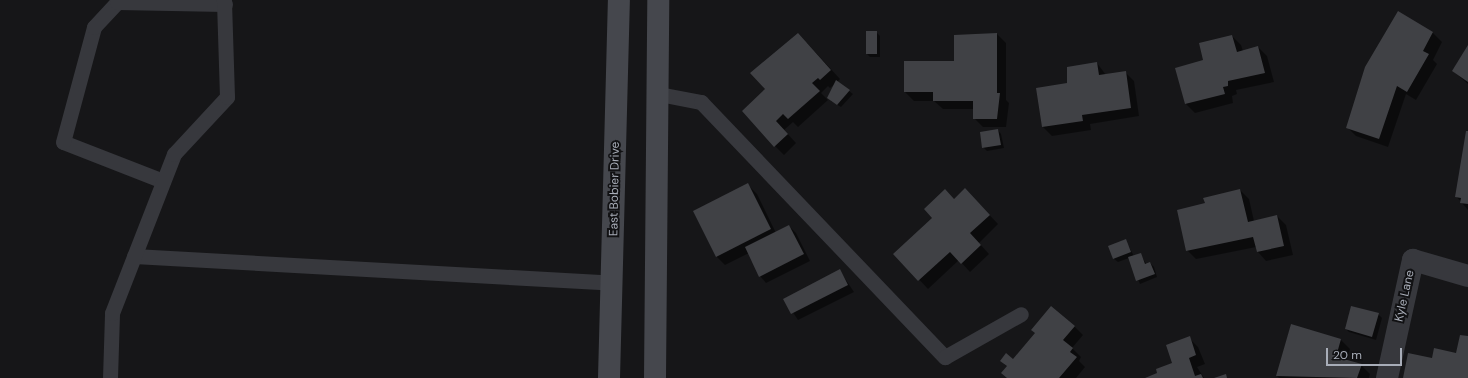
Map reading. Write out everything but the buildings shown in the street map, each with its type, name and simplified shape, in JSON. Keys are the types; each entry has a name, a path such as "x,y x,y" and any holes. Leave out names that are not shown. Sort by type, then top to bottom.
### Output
{"main road":[{"name":"East Bobier Drive","path":"609,378 613,282 619,0"},
{"path":"655,378 659,94 658,0"}],"street":[{"name":"Kyle Lane","path":"1386,378 1413,260 1468,276"}],"lane":[{"path":"110,378 112,313 174,154 227,97 224,2 117,2 94,27 63,142 163,181"},
{"path":"659,94 701,102 945,357 1022,314"},
{"path":"134,256 613,282"}]}
